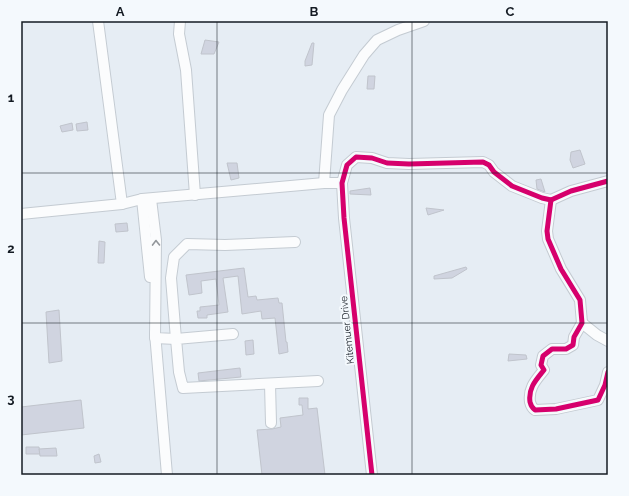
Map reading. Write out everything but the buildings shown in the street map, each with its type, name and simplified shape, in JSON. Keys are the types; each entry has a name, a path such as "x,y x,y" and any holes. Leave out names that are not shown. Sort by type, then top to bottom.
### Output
{"street":[{"path":"98,21 122,204"},
{"path":"180,21 179,34 186,70 195,195"},
{"path":"324,183 329,115 345,84 364,55 377,40 398,30 424,21"},
{"path":"21,214 122,204 146,199 324,183 342,183 348,165 356,157 372,158 387,163 409,164 483,162 489,165 494,172 512,186 551,200 571,191 608,181"},
{"name":"Kitemuer Drive","path":"342,183 344,226 372,475"},
{"path":"146,199 144,212 167,475"},
{"path":"146,199 156,240 155,338"},
{"path":"551,200 547,231 548,239 561,269 580,300 582,323 574,337 574,345 566,349 552,349 543,356 541,364 544,370 531,389 531,406 535,410 556,409 598,400 608,372"},
{"path":"295,242 225,245 187,244 174,256 171,278 179,372 183,388 318,381"},
{"path":"582,323 597,335 608,341"},
{"path":"155,338 176,339 233,334"},
{"path":"270,384 271,423"}],"cycle path":[{"path":"372,475 344,218 342,183 347,165 356,157 372,158 387,163 409,164 483,162 489,165 494,172 512,186 551,200 571,191 608,181"},
{"path":"551,200 547,231 548,239 561,269 580,300 582,323 574,337 573,345 566,349 552,349 543,356 541,365 544,370 531,388 531,406 535,410 556,409 598,400 605,385 608,372"}]}
